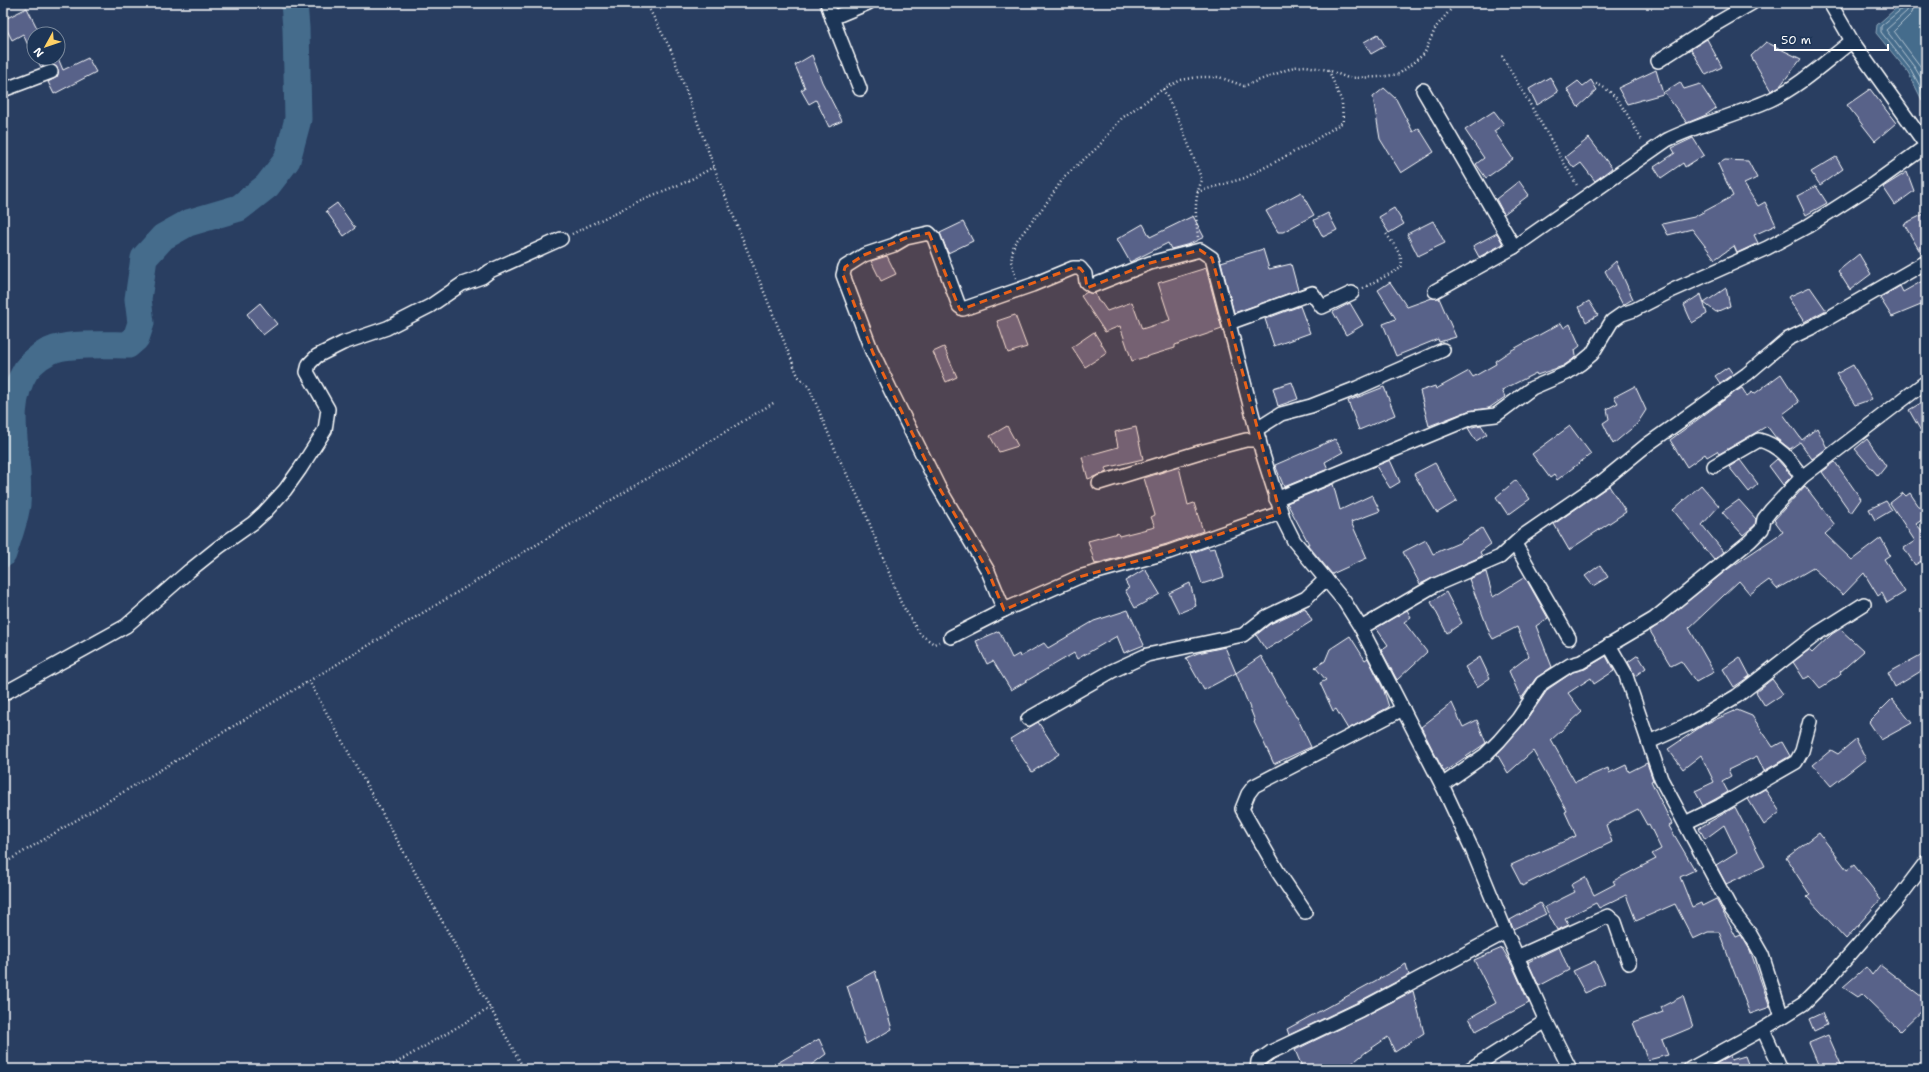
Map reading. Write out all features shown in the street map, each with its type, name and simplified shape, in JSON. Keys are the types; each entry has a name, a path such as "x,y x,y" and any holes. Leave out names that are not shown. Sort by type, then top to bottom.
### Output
{"street":[{"path":"827,3 860,89"},
{"path":"832,18 868,3"},
{"path":"1658,61 1714,25 1752,3"},
{"path":"1276,499 1471,418 1499,413 1532,388 1567,373 1580,364 1592,354 1612,321 1622,314 1634,310 1673,290 1767,248 1808,226 1866,189 1926,146 1852,41 1830,3"},
{"path":"1435,291 1514,247 1667,140 1687,130 1720,120 1770,100 1794,86 1852,41"},
{"path":"3,90 51,72"},
{"path":"1423,90 1514,247"},
{"path":"1004,610 988,571 938,486 871,348 843,275 845,267 864,255 894,245 906,238 929,233 934,238 959,306 963,309 1024,288 1073,268 1080,268 1085,274 1086,282 1092,286 1150,263 1200,250 1212,258 1280,513 1294,541 1326,580 1361,628 1442,784 1472,849 1517,957 1570,1069"},
{"path":"3,694 126,626 189,571 264,513 300,469 324,430 328,409 308,372 309,364 317,356 342,343 387,328 430,306 462,284 482,277 490,271 561,239"},
{"path":"1361,628 1435,585 1500,557 1524,535 1604,480 1648,444 1747,374 1788,339 1813,327 1926,262"},
{"path":"1229,323 1312,293 1322,307 1352,293"},
{"path":"1099,484 1200,452 1246,440 1258,434 1281,414 1318,403 1443,350"},
{"path":"1442,784 1485,755 1499,741 1518,719 1542,683 1570,665 1578,664 1654,619 1742,548 1762,529 1764,519 1802,476 1926,382"},
{"path":"1714,466 1758,440 1774,445 1788,458 1802,476"},
{"path":"950,637 1004,610 1079,577 1169,552 1280,513"},
{"path":"1515,544 1569,638"},
{"path":"1028,719 1112,671 1148,655 1243,635 1266,617 1306,598 1326,580"},
{"path":"1649,742 1690,723 1737,696 1818,633 1864,604"},
{"path":"1610,645 1625,673 1661,779 1731,909 1760,950 1782,1018"},
{"path":"1305,912 1278,872 1242,809 1248,794 1254,786 1403,709"},
{"path":"1685,823 1720,806 1796,762 1802,751 1810,721"},
{"path":"1690,1069 1763,1029 1803,1004 1831,976 1895,902 1926,862"},
{"path":"1517,957 1608,916 1614,922 1629,963"},
{"path":"1257,1069 1258,1061 1271,1052 1360,1010 1506,932"},
{"path":"1470,1069 1546,1021"},
{"path":"1763,1029 1781,1069"}],"path":[{"path":"646,3 671,50 714,167 798,376 809,387 837,454 863,507 901,603 920,634 934,644 950,637"},
{"path":"1024,288 1016,278 1011,262 1014,244 1045,205 1065,176 1098,147 1122,118 1163,89 1182,80 1199,77 1219,77 1244,86 1294,67 1306,66 1328,70 1348,78 1380,77 1399,74 1424,54 1436,27 1456,3"},
{"path":"1502,56 1584,198"},
{"path":"1197,192 1245,178 1309,144 1343,122 1342,102 1328,70"},
{"path":"1596,84 1604,87 1613,95 1649,153"},
{"path":"1163,89 1181,125 1202,180 1197,192 1195,205 1200,250"},
{"path":"561,239 641,200 686,182 714,167"},
{"path":"1352,293 1401,268 1402,264 1400,257 1385,232"},
{"path":"3,864 774,402"},
{"path":"308,681 524,1069"},
{"path":"386,1069 490,1008"}],"highlighted area":[{"path":"929,233 960,310 1073,268 1080,268 1085,274 1087,288 1150,263 1200,250 1212,258 1280,513 1169,552 1079,577 1004,610 988,571 938,486 873,353 843,275 845,267 864,255 906,238"}],"water":[{"path":"1902,3 1926,3 1926,102 1922,100 1908,72 1876,33 1877,25"}],"building":[{"path":"27,8 36,26 26,26 26,41 23,34 12,40 3,20"},
{"path":"1378,34 1385,46 1371,54 1364,42"},
{"path":"1707,39 1722,67 1706,75 1691,49"},
{"path":"1766,42 1801,59 1780,86 1771,91 1751,56"},
{"path":"812,55 822,82 842,121 829,127 816,100 809,104 801,90 805,88 795,65"},
{"path":"88,58 96,72 54,94 48,82 57,77 58,69 54,66 61,66 63,70"},
{"path":"1656,70 1663,94 1627,104 1618,88"},
{"path":"1550,77 1558,92 1537,105 1529,89"},
{"path":"1591,80 1597,90 1578,107 1567,89 1578,81 1583,86"},
{"path":"1680,82 1684,89 1700,84 1716,108 1706,115 1687,123 1664,92"},
{"path":"1384,88 1396,99 1413,132 1419,128 1434,152 1401,173 1380,139 1373,97"},
{"path":"1870,89 1896,123 1875,141 1847,105"},
{"path":"1494,111 1504,124 1494,131 1513,159 1486,178 1476,164 1484,158 1465,130"},
{"path":"1589,138 1612,168 1595,181 1581,163 1574,168 1565,157"},
{"path":"1693,138 1704,155 1685,167 1683,163 1661,178 1654,167 1675,153 1672,148"},
{"path":"1836,157 1843,169 1820,185 1811,172"},
{"path":"1725,160 1748,161 1757,178 1744,184 1758,206 1765,202 1776,225 1754,235 1758,243 1737,253 1734,246 1715,259 1692,229 1668,235 1662,224 1694,217 1733,196 1718,164"},
{"path":"1907,172 1914,191 1895,205 1883,187"},
{"path":"1519,181 1529,195 1504,214 1496,199"},
{"path":"1816,186 1827,203 1806,215 1797,196"},
{"path":"1301,192 1314,215 1283,232 1278,232 1266,211"},
{"path":"337,203 355,228 344,236 326,211"},
{"path":"1394,208 1404,224 1389,233 1379,217"},
{"path":"1328,213 1337,230 1323,237 1314,220"},
{"path":"1926,213 1926,254 1922,255 1904,224"},
{"path":"1193,216 1204,237 1190,244 1171,249 1168,243 1130,262 1117,239 1143,224 1150,237"},
{"path":"1433,221 1445,243 1418,256 1407,234"},
{"path":"963,222 973,241 948,253 940,233"},
{"path":"1497,233 1503,244 1479,257 1473,246"},
{"path":"1263,249 1269,269 1291,264 1298,290 1234,313 1221,262"},
{"path":"1859,254 1871,274 1850,290 1838,271"},
{"path":"887,256 896,274 881,281 871,261"},
{"path":"1616,261 1633,299 1623,305 1605,271"},
{"path":"1206,268 1222,329 1175,345 1175,348 1132,361 1120,326 1105,332 1081,296 1087,292 1095,293 1098,301 1100,301 1107,311 1132,302 1142,329 1170,320 1158,283"},
{"path":"1926,279 1926,306 1921,305 1892,317 1880,298 1900,286 1903,292"},
{"path":"1390,282 1407,307 1432,298 1439,298 1456,337 1439,342 1438,339 1396,356 1383,324 1396,319 1378,290"},
{"path":"1810,287 1826,310 1804,322 1788,297"},
{"path":"1726,288 1730,306 1716,312 1704,303"},
{"path":"1701,294 1707,314 1692,323 1684,305"},
{"path":"1589,301 1598,315 1586,322 1579,307"},
{"path":"260,303 277,324 263,335 247,314"},
{"path":"1350,303 1363,325 1346,335 1333,312"},
{"path":"1300,306 1310,333 1274,346 1265,319"},
{"path":"1015,315 1027,347 1008,353 997,321"},
{"path":"1561,323 1564,328 1570,324 1580,346 1575,350 1576,356 1572,360 1563,366 1537,375 1536,373 1502,390 1505,397 1489,408 1468,411 1429,426 1420,391 1435,386 1436,389 1469,371 1473,377 1496,364 1495,361 1510,351"},
{"path":"1094,332 1107,353 1085,367 1072,347"},
{"path":"944,347 957,377 946,382 933,352"},
{"path":"1853,365 1872,399 1855,405 1836,374"},
{"path":"1728,367 1733,374 1720,383 1715,376"},
{"path":"1781,374 1799,402 1783,414 1802,440 1817,428 1827,448 1812,459 1800,442 1790,449 1776,438 1767,426 1719,454 1717,451 1707,457 1705,454 1687,467 1670,440 1735,392 1742,388 1747,396 1752,392 1754,394"},
{"path":"1292,382 1298,399 1278,406 1273,388"},
{"path":"1635,386 1646,410 1637,424 1613,444 1603,423 1609,419 1607,409 1618,403 1614,397"},
{"path":"1384,387 1395,415 1359,430 1348,401"},
{"path":"1926,400 1926,440 1909,410"},
{"path":"1481,425 1487,434 1476,441 1468,428"},
{"path":"1007,426 1018,446 999,452 990,436"},
{"path":"1570,426 1591,454 1557,480 1554,475 1550,478 1532,454"},
{"path":"1136,427 1143,459 1105,468 1107,472 1088,479 1082,457 1118,447 1115,432"},
{"path":"1335,439 1343,452 1325,462 1328,469 1284,487 1275,465"},
{"path":"1867,439 1886,466 1878,476 1855,449"},
{"path":"1777,459 1792,476 1783,485 1769,466"},
{"path":"1390,460 1400,482 1390,488 1376,466"},
{"path":"1740,460 1758,484 1749,492 1729,467"},
{"path":"1835,462 1861,499 1851,513 1822,472"},
{"path":"1435,463 1457,501 1437,513 1414,474"},
{"path":"1179,467 1188,505 1194,503 1203,531 1167,544 1095,564 1088,541 1118,533 1119,536 1155,527 1151,517 1155,515 1144,478"},
{"path":"1516,480 1530,499 1508,515 1496,497"},
{"path":"1333,484 1340,510 1372,495 1380,511 1351,522 1367,558 1332,574 1307,544 1309,544 1287,503"},
{"path":"1701,485 1719,506 1702,525 1724,552 1714,560 1673,510"},
{"path":"1609,486 1626,512 1569,550 1554,524"},
{"path":"1805,486 1835,525 1825,534 1852,560 1881,538 1890,555 1884,559 1905,592 1887,603 1882,593 1878,596 1864,573 1843,595 1813,568 1777,589 1769,580 1750,594 1739,581 1689,628 1714,672 1696,682 1681,661 1671,666 1650,631 1728,569 1783,532 1774,520"},
{"path":"1903,493 1906,496 1910,493 1926,517 1916,524 1926,535 1926,558 1915,565 1904,548 1915,541 1890,503"},
{"path":"1739,500 1756,519 1755,525 1743,535 1722,512"},
{"path":"1886,501 1892,510 1875,520 1869,509"},
{"path":"1482,528 1491,544 1480,552 1482,556 1420,584 1403,552 1426,540 1433,554 1459,543"},
{"path":"1208,547 1209,549 1215,548 1224,577 1202,584 1191,553"},
{"path":"1600,565 1608,577 1593,586 1585,576"},
{"path":"1145,569 1160,594 1135,608 1125,590 1129,588 1125,581"},
{"path":"1486,572 1493,597 1525,577 1548,618 1536,626 1552,667 1536,678 1521,699 1509,671 1529,656 1517,627 1493,639 1490,634 1469,579"},
{"path":"1190,583 1196,606 1179,613 1169,593"},
{"path":"1446,592 1462,623 1447,633 1431,602"},
{"path":"1305,608 1312,621 1266,650 1256,635 1270,624"},
{"path":"1128,610 1144,645 1124,653 1117,636 1077,659 1074,653 1011,690 993,661 987,664 976,641 999,631 1012,658 1019,654 1020,657 1044,643 1048,648 1094,621"},
{"path":"1407,610 1411,617 1404,622 1427,652 1397,680 1381,650 1388,645 1376,628"},
{"path":"1840,629 1864,651 1840,672 1841,674 1839,676 1820,688 1810,676 1804,679 1793,662 1809,650 1812,653 1832,634"},
{"path":"1350,636 1365,660 1368,658 1384,691 1389,707 1348,729 1336,709 1333,711 1320,683 1326,680 1315,667 1325,661 1330,649"},
{"path":"1225,647 1236,673 1204,690 1186,658 1198,653"},
{"path":"1926,652 1926,668 1895,687 1888,673"},
{"path":"1638,655 1646,668 1635,676 1628,662"},
{"path":"1261,656 1297,717 1311,747 1274,764 1254,722 1255,721 1236,673"},
{"path":"1606,656 1614,671 1594,684 1591,678 1568,693 1582,712 1551,740 1575,782 1608,768 1609,773 1626,765 1629,772 1647,763 1653,780 1651,781 1672,824 1669,826 1695,870 1680,877 1692,907 1701,903 1702,906 1716,899 1736,937 1741,935 1750,950 1770,1007 1750,1014 1719,932 1708,932 1693,939 1675,904 1636,921 1626,895 1599,908 1596,903 1565,918 1569,925 1557,930 1545,907 1575,892 1571,885 1585,877 1594,895 1615,884 1613,881 1656,859 1652,854 1661,849 1649,824 1647,825 1638,809 1606,825 1612,842 1522,886 1511,865 1576,836 1565,812 1567,811 1533,751 1508,773 1497,754 1524,724 1548,689 1573,672 1585,669"},
{"path":"1480,657 1490,678 1477,687 1465,667"},
{"path":"1740,657 1750,676 1734,687 1723,669"},
{"path":"1772,679 1783,694 1765,706 1756,692"},
{"path":"1892,699 1912,723 1881,740 1869,722"},
{"path":"1452,703 1463,727 1477,720 1486,743 1444,772 1421,727"},
{"path":"1737,710 1752,716 1773,747 1782,742 1790,756 1764,771 1757,756 1728,770 1731,776 1722,781 1728,792 1703,806 1695,791 1714,782 1701,755 1683,769 1668,749 1705,724"},
{"path":"1038,722 1059,754 1032,772 1010,739"},
{"path":"1856,739 1866,759 1831,786 1813,765 1831,750 1838,754"},
{"path":"1765,789 1780,812 1764,825 1748,799"},
{"path":"1735,807 1765,866 1726,884 1716,865 1737,852 1724,825 1705,839 1699,828"},
{"path":"1819,833 1847,870 1854,865 1881,899 1846,939 1807,897 1810,895 1786,858"},
{"path":"1540,903 1546,914 1513,929 1510,920"},
{"path":"1559,947 1569,970 1539,986 1528,962"},
{"path":"1502,948 1512,965 1529,1003 1476,1031 1469,1018 1496,1003 1474,960"},
{"path":"1595,961 1605,984 1585,993 1573,971"},
{"path":"1406,964 1409,975 1356,1003 1289,1035 1287,1029"},
{"path":"1880,965 1926,1000 1926,1006 1900,1031 1862,994 1858,997 1843,987 1866,967 1872,975"},
{"path":"875,971 892,1029 866,1044 847,986"},
{"path":"1413,991 1424,1033 1395,1052 1388,1037 1345,1069 1303,1069 1295,1050"},
{"path":"1683,996 1693,1027 1662,1040 1668,1055 1648,1060 1633,1023 1663,1012 1661,1007"},
{"path":"1822,1013 1827,1025 1814,1031 1809,1019"},
{"path":"1828,1035 1843,1069 1820,1069 1809,1043"},
{"path":"819,1039 826,1054 806,1069 767,1069"},
{"path":"1730,1056 1731,1060 1745,1056 1750,1069 1707,1069"}],"waterway":[{"path":"3,554 13,523 17,504 18,486 13,418 14,402 18,386 26,370 39,357 55,349 63,347 81,345 128,345 136,338 141,323 138,299 144,258 163,237 188,223 239,208 267,186 287,160 298,119 294,3"}]}
